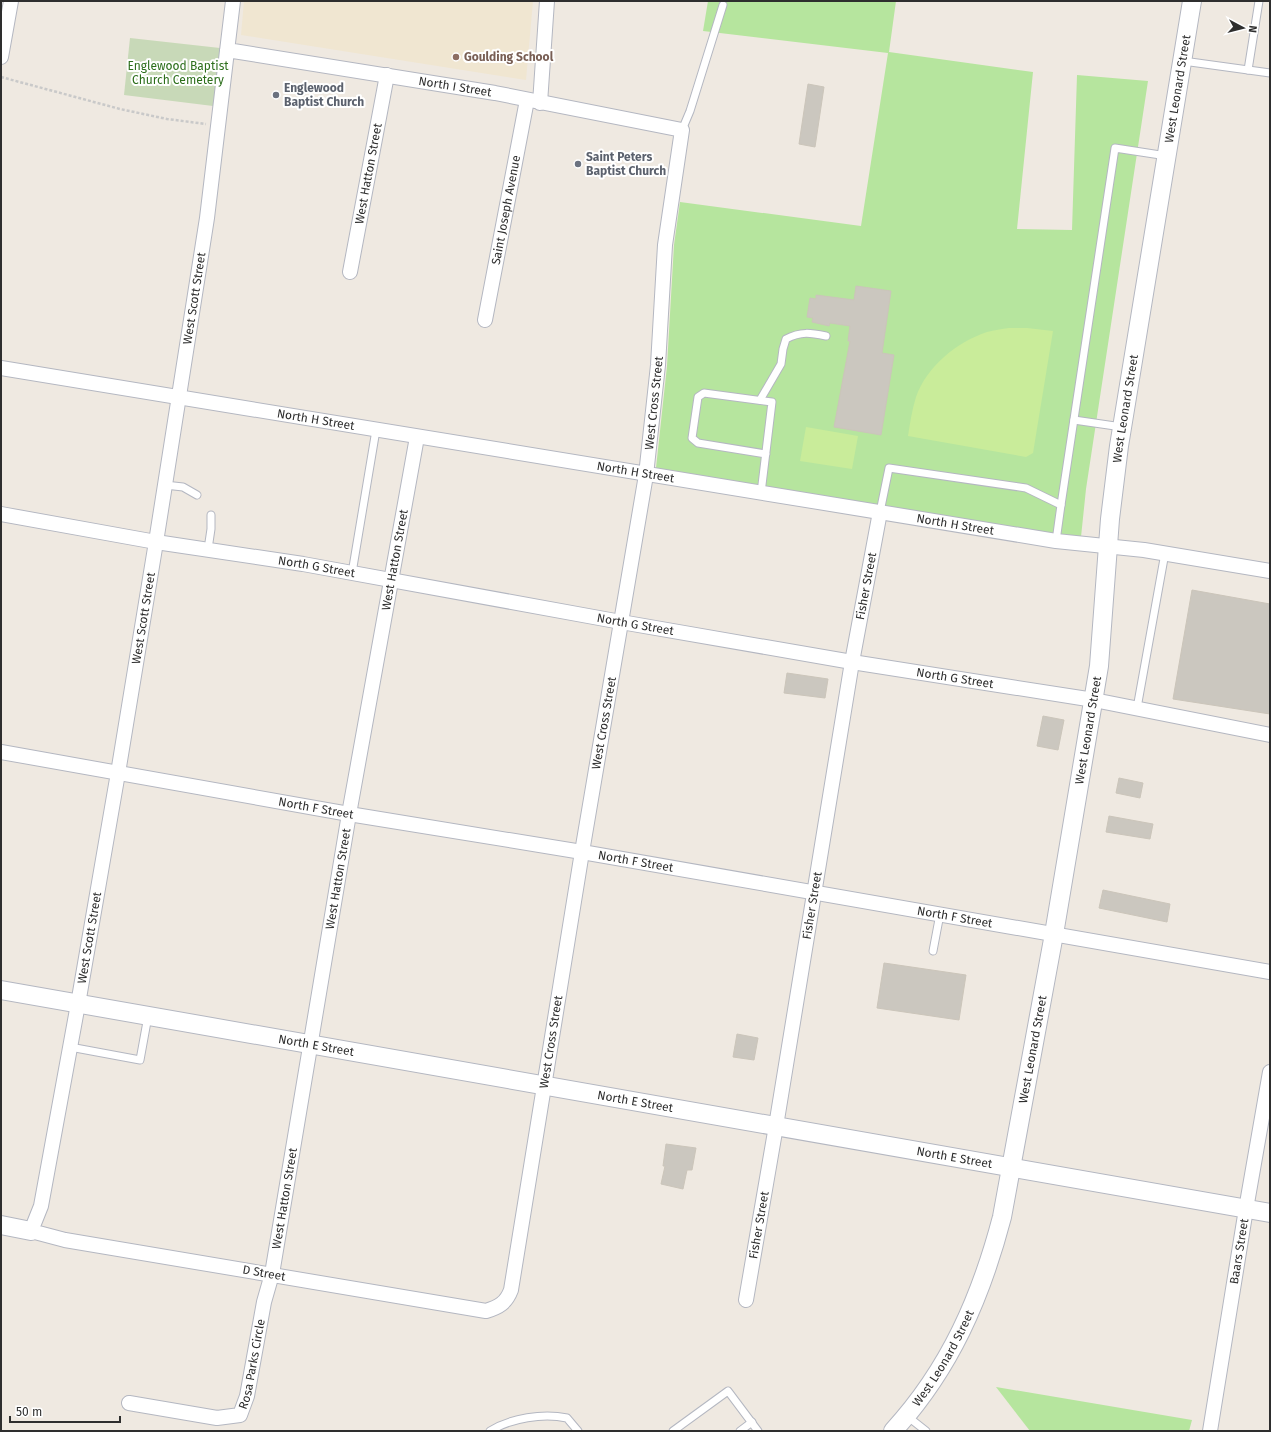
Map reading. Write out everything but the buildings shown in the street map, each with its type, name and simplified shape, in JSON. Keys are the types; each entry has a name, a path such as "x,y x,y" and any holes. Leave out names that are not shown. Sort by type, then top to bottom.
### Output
{"street":[{"path":"1,57 11,1"},
{"name":"West Scott Street","path":"31,1231 41,1206 78,1004 156,542 207,218 233,1"},
{"name":"Saint Joseph Avenue","path":"485,320 534,101 547,1"},
{"name":"West Leonard Street","path":"893,1431 925,1392 946,1359 965,1324 978,1295 994,1250 1002,1217 1054,934 1094,700 1102,637 1110,519 1122,427 1192,1"},
{"name":"North I Street","path":"227,50 495,93 682,130"},
{"name":"West Hatton Street","path":"350,272 387,75"},
{"name":"West Cross Street","path":"497,1308 504,1303 510,1290 646,474 658,365 665,244 682,130"},
{"name":"North H Street","path":"1,368 1056,541 1165,554 1270,571"},
{"name":"West Hatton Street","path":"272,1274 349,814 417,437"},
{"name":"Fisher Street","path":"746,1300 852,662 880,512"},
{"name":"North G Street","path":"1,514 156,542 208,549 352,573 852,662 1094,700 1270,735"},
{"name":"North F Street","path":"1,752 349,814 582,852 1270,972"},
{"name":"North E Street","path":"1,990 1270,1213"},
{"name":"Baars Street","path":"1210,1431 1270,1072"},
{"path":"1,1225 31,1231"},
{"name":"D Street","path":"31,1231 65,1240 486,1311 497,1308"},
{"name":"Rosa Parks Circle","path":"129,1403 217,1418 240,1415 247,1396 264,1302 272,1274"}],"lane":[{"path":"1248,70 1259,1"},
{"path":"682,130 690,111 723,5"},
{"path":"1183,61 1270,73"},
{"path":"1056,541 1115,148 1167,156"},
{"path":"760,400 781,364 786,339 795,335 810,333 826,336"},
{"path":"761,493 766,454 772,402 704,393 698,397 692,438 698,443 766,454"},
{"path":"1074,420 1122,427"},
{"path":"352,573 376,430"},
{"path":"880,512 889,468 1026,488 1061,505"},
{"path":"165,485 183,487 197,495"},
{"path":"208,549 211,529 211,515"},
{"path":"1137,708 1165,554"},
{"path":"933,951 940,914"},
{"path":"70,1047 140,1060 148,1016"},
{"path":"674,1431 728,1391 758,1431"},
{"path":"490,1431 499,1425 514,1421 533,1417 558,1416 567,1418 578,1431"},
{"path":"906,1416 926,1431"},
{"path":"740,1431 752,1422"}],"path":[{"path":"1,77 167,120 218,126"}],"shaded area":[{"name":"Goulding School","path":"244,1 533,1 526,80 241,35"}],"green space":[{"path":"708,1 896,1 889,52 1033,72 1017,229 1072,230 1077,75 1148,81 1086,489 1081,537 656,468 667,366 674,245 680,202 861,226 888,53 703,31"},
{"name":"Englewood Baptist Church Cemetery","path":"130,38 220,48 213,106 124,95"},
{"path":"1009,328 1027,328 1053,331 1033,453 1026,457 908,436 916,397 921,386 935,365 954,349 976,336 990,331"},
{"path":"806,427 858,436 852,469 800,461"},
{"path":"996,1387 1192,1420 1189,1431 1030,1431"}],"place":[{"name":"Goulding School","path":"456,57"},
{"name":"Englewood Baptist Church","path":"276,95"},
{"name":"Saint Peters Baptist Church","path":"578,164"}]}
